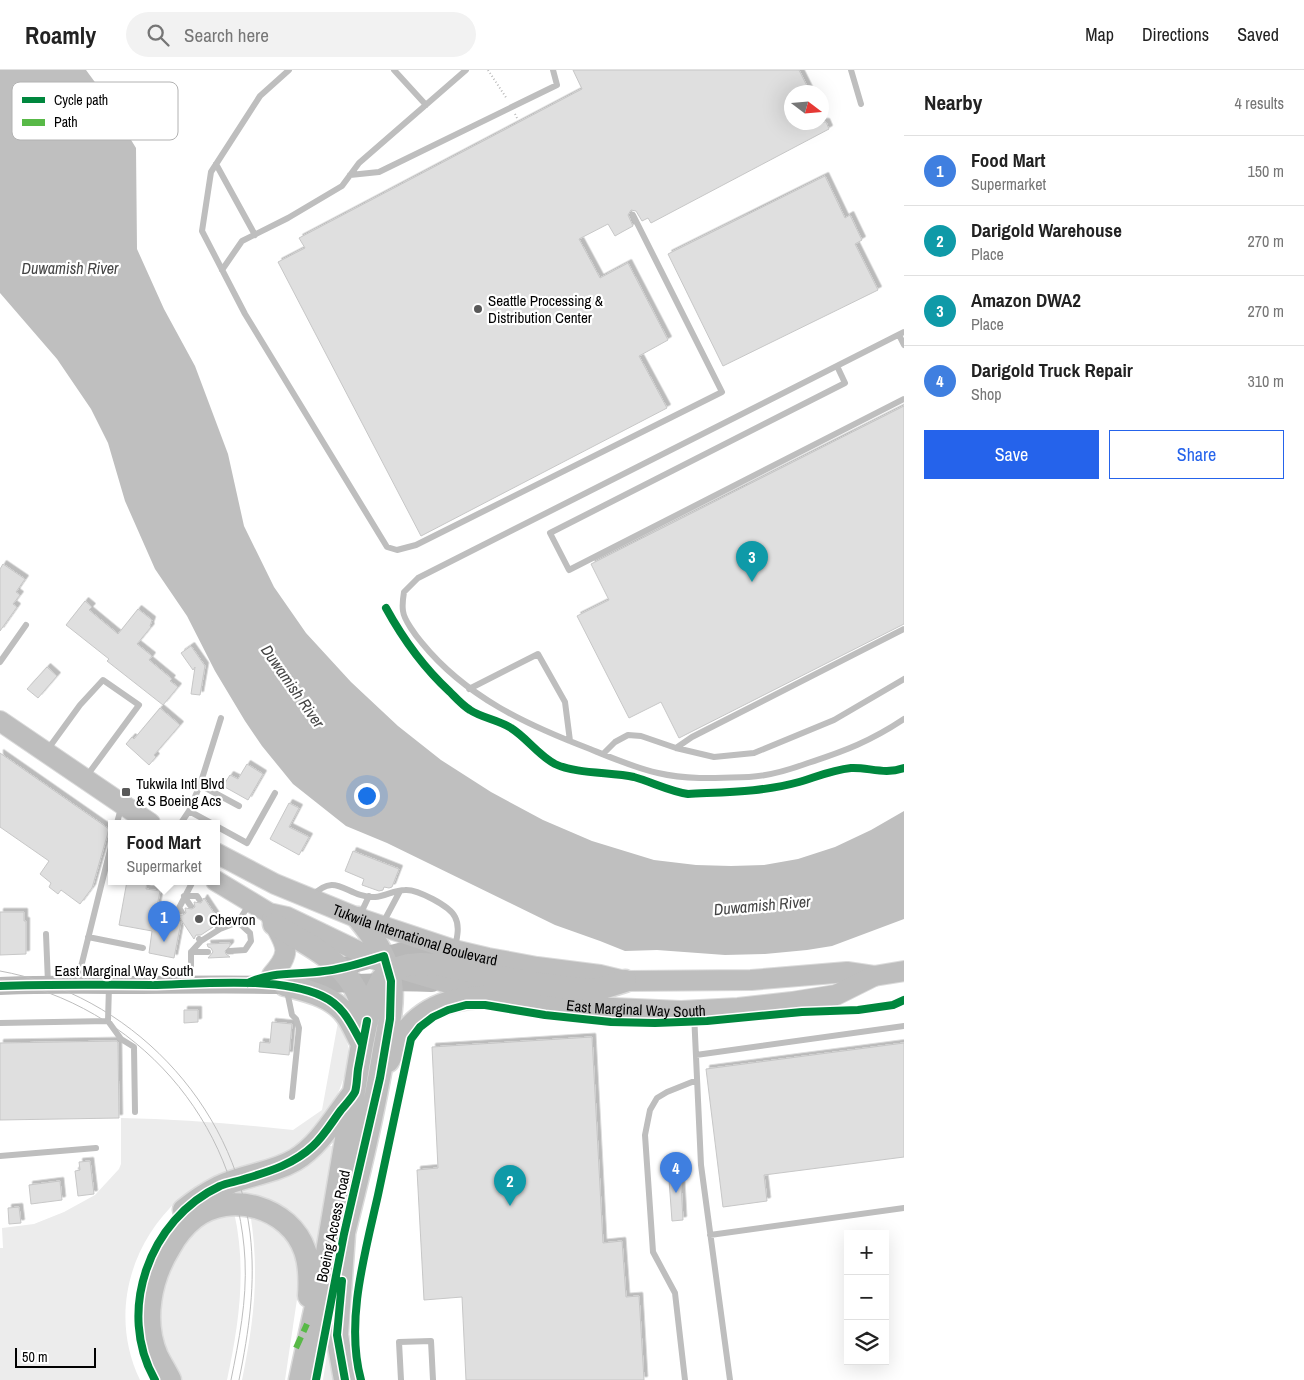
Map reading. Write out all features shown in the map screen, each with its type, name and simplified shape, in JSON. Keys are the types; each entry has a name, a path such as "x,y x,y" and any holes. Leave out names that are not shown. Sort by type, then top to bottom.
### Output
{"highway":[{"path":"358,918 378,944 386,969 392,1006 380,1078"},
{"path":"272,919 329,959 346,976 361,1001 367,1021"},
{"path":"386,969 408,965 434,965 532,983 596,990 625,980"},
{"name":"Boeing Access Road","path":"306,1378 362,1044 371,1001 386,969"},
{"path":"278,980 322,996 338,1005 348,1018 362,1044"},
{"path":"380,1078 401,1038 412,1025 433,1009 456,999 478,996 526,997"},
{"name":"Boeing Access Road","path":"306,1378 344,1234 380,1078"},
{"path":"155,1380 144,1355 138,1320 138,1301 146,1269 163,1236 181,1213 199,1198 220,1186 280,1167 306,1152 325,1133 355,1092"},
{"path":"170,1380 157,1355 151,1331 149,1309 154,1281 163,1258 178,1234 194,1217 213,1208 235,1204 258,1207 273,1214 284,1222 298,1237 304,1250 309,1268 310,1284 306,1378"},
{"path":"344,1234 337,1335 345,1380"}],"main road":[{"path":"0,721 85,779 120,814 140,820"},
{"name":"Tukwila International Boulevard","path":"220,856 309,899 358,918 454,950 537,967 625,980"},
{"name":"Tukwila International Boulevard","path":"220,883 250,902 272,919 287,917 386,969"},
{"path":"272,919 284,940 285,951 278,980"},
{"name":"East Marginal Way South","path":"386,969 451,984 589,1007 694,1010 783,1003 836,995 874,976 904,971"},
{"name":"East Marginal Way South","path":"625,980 751,980 847,972 874,976"}],"street":[{"path":"346,976 386,969 414,949 454,950"},
{"name":"East Marginal Way South","path":"0,986 48,984 248,984 278,980 346,976 386,969"}],"lane":[{"path":"289,70 260,96 211,172 202,230 246,314 386,548 397,550 416,545 722,392 633,216"},
{"path":"394,70 426,105"},
{"path":"222,270 242,241 288,218 342,186 359,163 466,70"},
{"path":"350,175 379,172 557,84 553,70"},
{"path":"851,70 861,104"},
{"path":"216,164 255,235"},
{"path":"904,345 901,333 418,578 404,592 403,613 415,635 436,660 469,689 504,711 540,730 658,773 683,777 751,777 784,771 848,751 883,734 904,719"},
{"path":"837,366 845,383 550,533 569,570 904,399"},
{"path":"0,662 26,625"},
{"path":"676,748 692,737 904,629"},
{"path":"469,689 538,654 565,702 570,741"},
{"path":"603,754 614,742 628,735 641,736 676,748 714,757 754,753 834,720 904,679"},
{"path":"45,752 80,705 102,680 139,705 85,779"},
{"path":"183,820 200,785 220,718"},
{"path":"200,785 239,806"},
{"path":"220,828 247,843 275,794"},
{"path":"189,811 206,820"},
{"path":"76,984 108,861"},
{"path":"309,899 322,886 327,884 334,884 359,894 375,897 400,891 412,891 429,897 448,909 455,916 458,929 454,950"},
{"path":"181,911 179,908 191,885"},
{"path":"382,926 400,891"},
{"path":"184,896 197,896 199,899"},
{"path":"184,896 190,905"},
{"path":"358,918 369,896"},
{"path":"191,984 191,952 200,940 219,928 238,922 250,902"},
{"path":"230,951 245,950 251,941 250,933 238,922"},
{"path":"46,934 48,984"},
{"path":"88,937 143,948"},
{"path":"191,952 208,952"},
{"path":"278,980 299,1028 292,1097"},
{"path":"109,985 108,1021 121,1038 134,1047 136,1112"},
{"path":"694,1010 701,1165 730,1380"},
{"path":"0,1023 108,1021"},
{"path":"696,1055 904,1026"},
{"path":"685,1380 675,1293 652,1252 645,1135 650,1110 656,1098 697,1080"},
{"path":"0,1156 96,1148"},
{"path":"710,1235 904,1208"},
{"path":"401,1380 399,1342 431,1340 433,1380"}],"path":[{"path":"488,70 501,88 518,120"}],"shaded area":[{"path":"338,1022 340,1022 347,1042 349,1051 348,1064 333,1103 318,1128 298,1145 265,1163 212,1178 199,1184 178,1200 161,1218 147,1239 136,1261 129,1284 126,1308 126,1332 131,1356 140,1380 0,1380 0,1248 3,1248 2,1228 34,1224 64,1212 95,1195 119,1169 121,1164 121,1118 207,1122 293,1130 322,1110"},
{"path":"329,1146 335,1146 316,1248 230,1195 229,1192 319,1149 323,1152"},
{"path":"234,1212 238,1233 241,1275 238,1317 227,1380 179,1380 164,1352 157,1309 170,1262 199,1224"},
{"path":"250,1212 263,1216 297,1249 300,1279 285,1380 242,1380 250,1337 255,1276 255,1256"},
{"path":"330,1335 337,1380 323,1380"}],"water":[{"name":"Duwamish River","path":"0,70 86,70 95,82 12,82 12,140 131,140 136,148 137,249 164,309 195,366 228,454 244,526 274,587 306,633 351,682 398,726 441,760 491,792 543,820 592,841 654,860 696,865 731,866 764,865 798,859 835,847 871,830 904,811 904,919 832,946 807,950 725,955 657,950 625,951 555,925 387,843 346,826 293,784 262,746 245,721 215,671 187,616 155,569 125,501 108,443 91,409 57,359 0,293"}],"building":[{"name":"Seattle Processing & Distribution Center","path":"573,70 799,70 806,85 784,85 784,130 827,130 651,223 648,218 642,221 636,211 631,210 628,215 633,226 615,236 608,224 579,239 600,278 628,263 668,340 639,356 667,408 421,536 278,262 305,248 299,238 582,89"},
{"path":"825,176 845,218 850,215 862,240 855,244 878,290 723,366 668,254"},
{"path":"904,406 904,624 679,738 661,702 629,718 577,616 609,600 591,564"},
{"path":"3,564 25,579 16,592 20,595 13,604 17,607 0,631 0,569"},
{"path":"85,601 92,607 89,610 118,634 138,609 152,620 151,627 137,644 152,656 149,660 172,679 170,681 178,687 163,705 107,661 109,659 66,625"},
{"path":"191,646 205,666 200,695 191,694 195,667 193,670 181,653"},
{"path":"47,667 57,676 38,698 27,689"},
{"path":"160,708 180,725 154,755 156,757 149,765 126,744 132,737 134,739"},
{"path":"0,753 108,828 92,888 80,904 61,890 58,894 49,887 51,883 40,874 49,861 0,827"},
{"path":"247,764 263,774 248,800 223,786 230,775 238,779"},
{"path":"289,803 299,808 289,827 309,837 299,855 270,839"},
{"path":"353,851 399,869 392,887 384,887 383,890 379,891 362,885 364,879 345,871"},
{"path":"126,885 146,885 146,889 160,891 155,917 181,922 174,958 149,953 152,931 119,925"},
{"name":"Chevron","path":"204,898 220,922 215,923 213,927 201,935 196,935 194,939 178,915 183,915 186,913 185,908 192,909 195,907 194,902 201,903"},
{"path":"0,912 24,912 24,921 26,921 26,954 0,955"},
{"path":"230,943 230,946 225,951 230,957 208,958 213,952 207,944"},
{"path":"184,1010 198,1010 198,1022 184,1023"},
{"path":"272,1022 292,1024 289,1055 259,1052 260,1042 270,1043"},
{"path":"592,1037 603,1243 622,1241 626,1297 639,1296 644,1380 466,1380 462,1297 424,1300 417,1170 438,1168 432,1047"},
{"path":"117,1041 119,1118 0,1120 0,1043"},
{"path":"904,1043 904,1157 764,1175 767,1201 723,1207 706,1069"},
{"path":"90,1161 94,1194 78,1196 75,1171 80,1170 79,1162"},
{"path":"680,1165 683,1220 672,1221 668,1166"},
{"path":"60,1181 62,1200 31,1204 29,1185"},
{"path":"19,1207 21,1223 9,1224 8,1208"}],"tram line":[{"path":"0,971 47,984 91,1003 132,1030 167,1062 198,1099 222,1140 240,1185 252,1252 252,1289 246,1343 239,1380"},
{"path":"0,979 49,993 95,1015 135,1043 171,1077 200,1117 223,1161 238,1209 245,1260 244,1305 231,1380"}],"marked path":[{"path":"296,1348 307,1324"}],"cycle path":[{"path":"386,608 407,642 423,663 462,704 475,713 511,728 549,760 563,767 573,770 634,777 688,794 772,788 851,768 883,771 904,768"},
{"path":"248,983 276,975 339,969 384,956 391,981 390,1019 380,1078 344,1234 316,1380"},
{"path":"0,986 216,983 262,983 284,986 304,990 330,1000 346,1016 362,1044"},
{"path":"361,1380 355,1335 356,1311 363,1264 411,1039 420,1027 433,1017 466,1005 485,1005 545,1015 611,1022 655,1023 707,1021 802,1012 858,1010 893,1005 904,1000"},
{"path":"155,1380 144,1353 139,1326 140,1297 146,1270 158,1244 174,1221 195,1201 222,1185 260,1174 288,1163 305,1153 317,1142 355,1092 367,1021"},
{"path":"342,1281 337,1335 345,1380"}],"place":[{"name":"Seattle Processing & Distribution Center","path":"478,309"},
{"name":"Amazon DWA2","path":"752,582"},
{"name":"Tukwila Intl Blvd & S Boeing Acs","path":"126,792"},
{"name":"Chevron","path":"199,919"},
{"name":"Food Mart","path":"164,942"},
{"name":"Darigold Truck Repair","path":"676,1193"},
{"name":"Darigold Warehouse","path":"510,1206"}]}
